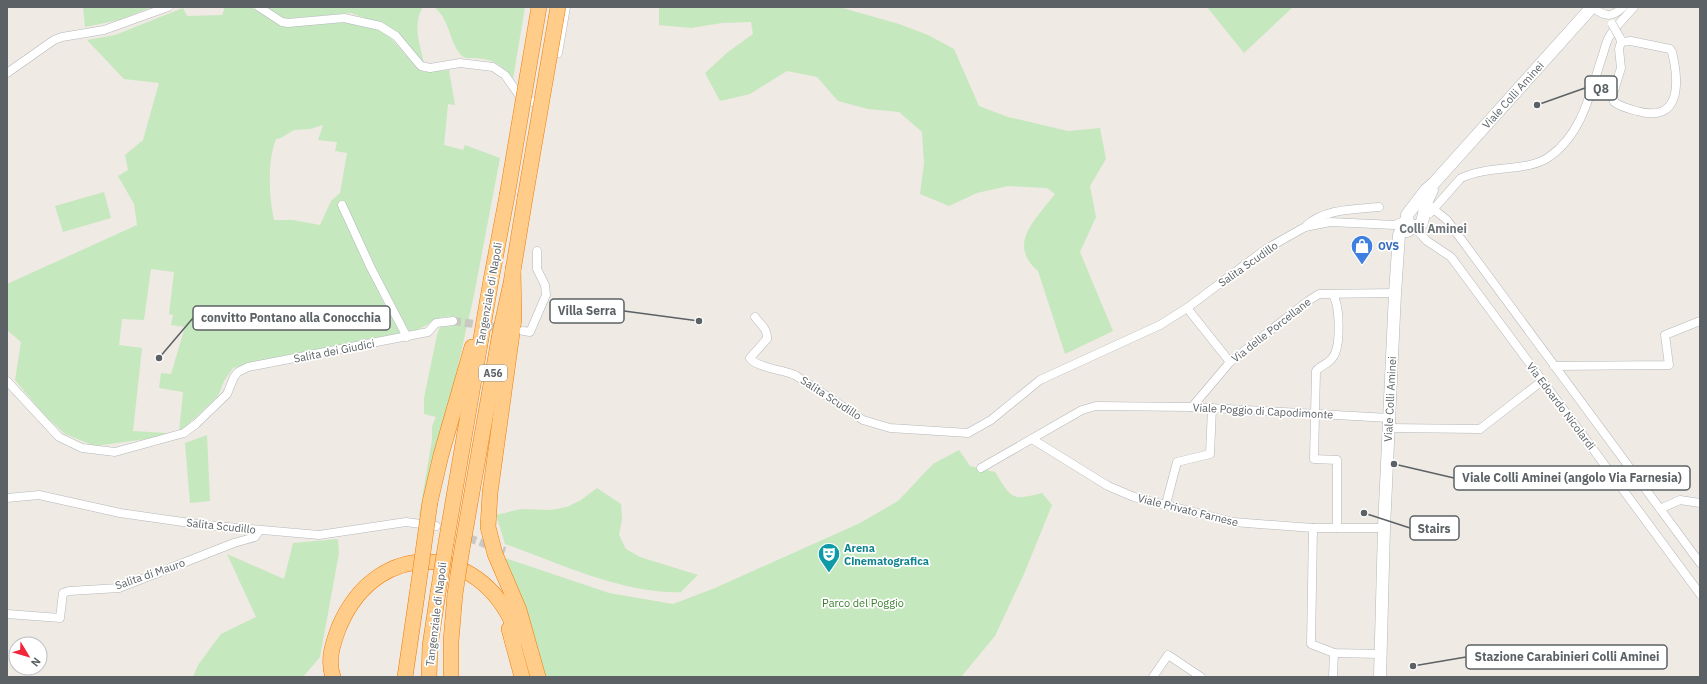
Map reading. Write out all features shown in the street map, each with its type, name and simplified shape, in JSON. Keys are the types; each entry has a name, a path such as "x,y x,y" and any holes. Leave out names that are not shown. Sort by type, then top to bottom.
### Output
{"highway":[{"name":"Tangenziale di Napoli","path":"429,677 430,646 446,543 539,7"},
{"name":"Tangenziale di Napoli","path":"451,677 451,641 455,594 462,549 500,333 513,269 558,7"},
{"path":"513,269 514,319 490,494 488,527 494,549 519,610 538,677"},
{"path":"405,677 430,502 441,456 491,280"},
{"path":"334,677 331,657 336,635 346,614 359,594 376,578 385,572 406,563 424,561 440,563 462,571 480,583 496,597 508,613 514,628 528,677"},
{"path":"340,677 337,659 340,642 347,625 361,601 374,587 387,577 400,571 420,567 453,573 477,587 492,601 509,629 522,677"}],"main road":[{"name":"Viale Colli Aminei","path":"1419,215 1426,190 1434,183 1592,7"},
{"name":"Viale Colli Aminei","path":"1380,677 1384,528 1398,240 1400,231 1419,215 1434,183"}],"street":[{"path":"7,73 54,40 62,37 104,30 168,7"},
{"path":"259,7 282,22 288,23 344,18 380,26 396,36 421,66 430,68 460,63 493,67 505,75 522,98 533,102 544,97 552,85 566,7"},
{"path":"1592,7 1603,15 1608,16 1615,14 1623,7"},
{"path":"1419,215 1461,178 1490,169 1533,164 1548,158 1559,149 1582,117 1609,37 1634,7"},
{"path":"1608,16 1621,40 1619,50 1621,68 1613,94 1614,102 1619,106 1652,114 1666,108 1675,98 1676,89 1672,52 1670,49 1621,40"},
{"path":"342,205 371,268 407,337"},
{"path":"1305,227 1312,220 1339,211 1379,207"},
{"name":"Salita Scudillo","path":"755,317 766,331 767,339 750,358 754,364 786,371 795,375 863,420 890,428 968,433 991,420 1040,380 1160,325 1187,308 1266,249 1305,227 1330,222 1395,225 1419,215"},
{"name":"Via Edoardo Nicolardi","path":"1419,215 1450,223 1700,563"},
{"name":"Via Edoardo Nicolardi","path":"1419,215 1427,241 1451,257 1700,594"},
{"path":"523,331 530,332 546,295 545,285 537,269 537,251"},
{"name":"Via delle Porcellane","path":"1192,407 1230,362 1308,300 1319,294 1395,293"},
{"path":"1333,295 1338,306 1337,349 1333,357 1316,371 1313,414 1314,459 1337,460 1337,528"},
{"path":"1187,308 1230,362"},
{"name":"Salita dei Giudici","path":"7,380 59,437 82,448 115,452 184,433 196,424 227,394 234,377 238,372 248,367 407,337 428,332 436,323 453,321"},
{"path":"1554,366 1669,365 1664,335 1700,321"},
{"name":"Viale Poggio di Capodimonte","path":"1046,430 1082,410 1096,406 1192,407 1313,414 1389,423 1480,430 1542,381"},
{"path":"1166,504 1177,462 1210,454 1212,408"},
{"path":"981,468 1046,430 1048,449"},
{"name":"Viale Privato Farnese","path":"1032,439 1108,486 1134,497 1233,522 1313,528 1384,528"},
{"name":"Salita Scudillo","path":"7,498 39,495 120,513 204,525 319,535 406,522 436,526"},
{"path":"1660,509 1680,500 1700,503"},
{"path":"1313,528 1311,644 1334,653 1380,654"},
{"name":"Salita di Mauro","path":"7,614 60,618 63,593 69,591 119,588 234,543 255,537 260,530"},
{"path":"1333,677 1334,653"},
{"path":"1153,677 1168,655 1201,677"}],"green space":[{"path":"83,7 152,7 119,20 85,27"},
{"path":"225,7 251,7 281,25 351,22 375,28 388,35 415,66 424,72 449,70 455,105 448,104 444,145 463,150 465,145 500,158 474,295 424,516 419,516 432,440 432,426 436,417 424,414 424,398 440,327 454,326 455,317 437,319 422,328 410,332 407,330 387,292 379,294 400,333 254,362 233,368 224,381 218,396 179,433 183,392 159,388 161,373 171,374 185,327 171,325 173,315 169,314 174,272 151,269 144,320 122,319 119,345 142,348 133,431 166,433 167,436 95,446 65,434 44,415 15,380 21,342 7,330 7,284 137,225 134,204 118,176 128,170 125,155 143,140 159,83 124,79 87,40 115,35 183,8 187,16 222,15","holes":["323,125 318,140 337,142 335,151 347,153 340,193 331,201 320,225 293,220 274,220 271,201 270,168 276,139 281,138 294,130 310,129"]},
{"path":"265,7 423,7 417,28 424,63 421,63 384,25 351,13 283,19"},
{"path":"434,7 525,7 513,79 503,68 492,61 465,58 460,54 444,19"},
{"path":"659,7 839,7 899,24 928,35 954,49 979,106 1008,117 1068,131 1100,128 1106,159 1090,186 1096,217 1080,252 1113,331 1065,354 1038,271 1029,261 1025,251 1025,241 1028,231 1040,212 1055,194 1047,188 1008,186 977,193 949,206 920,194 924,163 922,132 899,112 868,109 838,101 817,77 787,71 750,94 720,101 705,73 728,52 753,34 751,22 722,23 691,28 659,25"},
{"path":"1207,7 1293,7 1244,53"},
{"path":"104,192 111,218 63,232 55,206"},
{"path":"207,435 210,501 190,503 185,443"},
{"name":"Parco del Poggio","path":"959,450 970,466 995,472 1005,488 1013,496 1024,497 1042,493 1052,505 1024,574 995,636 961,677 546,677 527,610 505,558 609,593 673,604 715,588 860,523 898,501 933,464"},
{"path":"597,488 621,504 622,519 619,535 626,549 640,557 698,575 681,592 660,592 615,583 569,568 505,544 496,515 521,509 551,510 567,507 581,500"},
{"path":"338,539 339,553 320,657 303,677 193,677 198,665 221,634 256,617 227,554 284,579 293,543"}],"tunnel":[{"path":"453,321 503,328"},
{"path":"446,530 505,551"}],"place":[{"name":"Q8","path":"1537,105"},
{"name":"OVS","path":"1362,266"},
{"name":"Villa Serra","path":"699,321"},
{"name":"convitto Pontano alla Conocchia","path":"159,358"},
{"name":"Viale Colli Aminei (angolo Via Farnesia)","path":"1394,464"},
{"name":"Stairs","path":"1364,513"},
{"name":"Arena Cinematografica","path":"829,574"},
{"name":"Stazione Carabinieri Colli Aminei","path":"1413,666"}],"district":[{"name":"Colli Aminei","path":"1433,229"}]}
